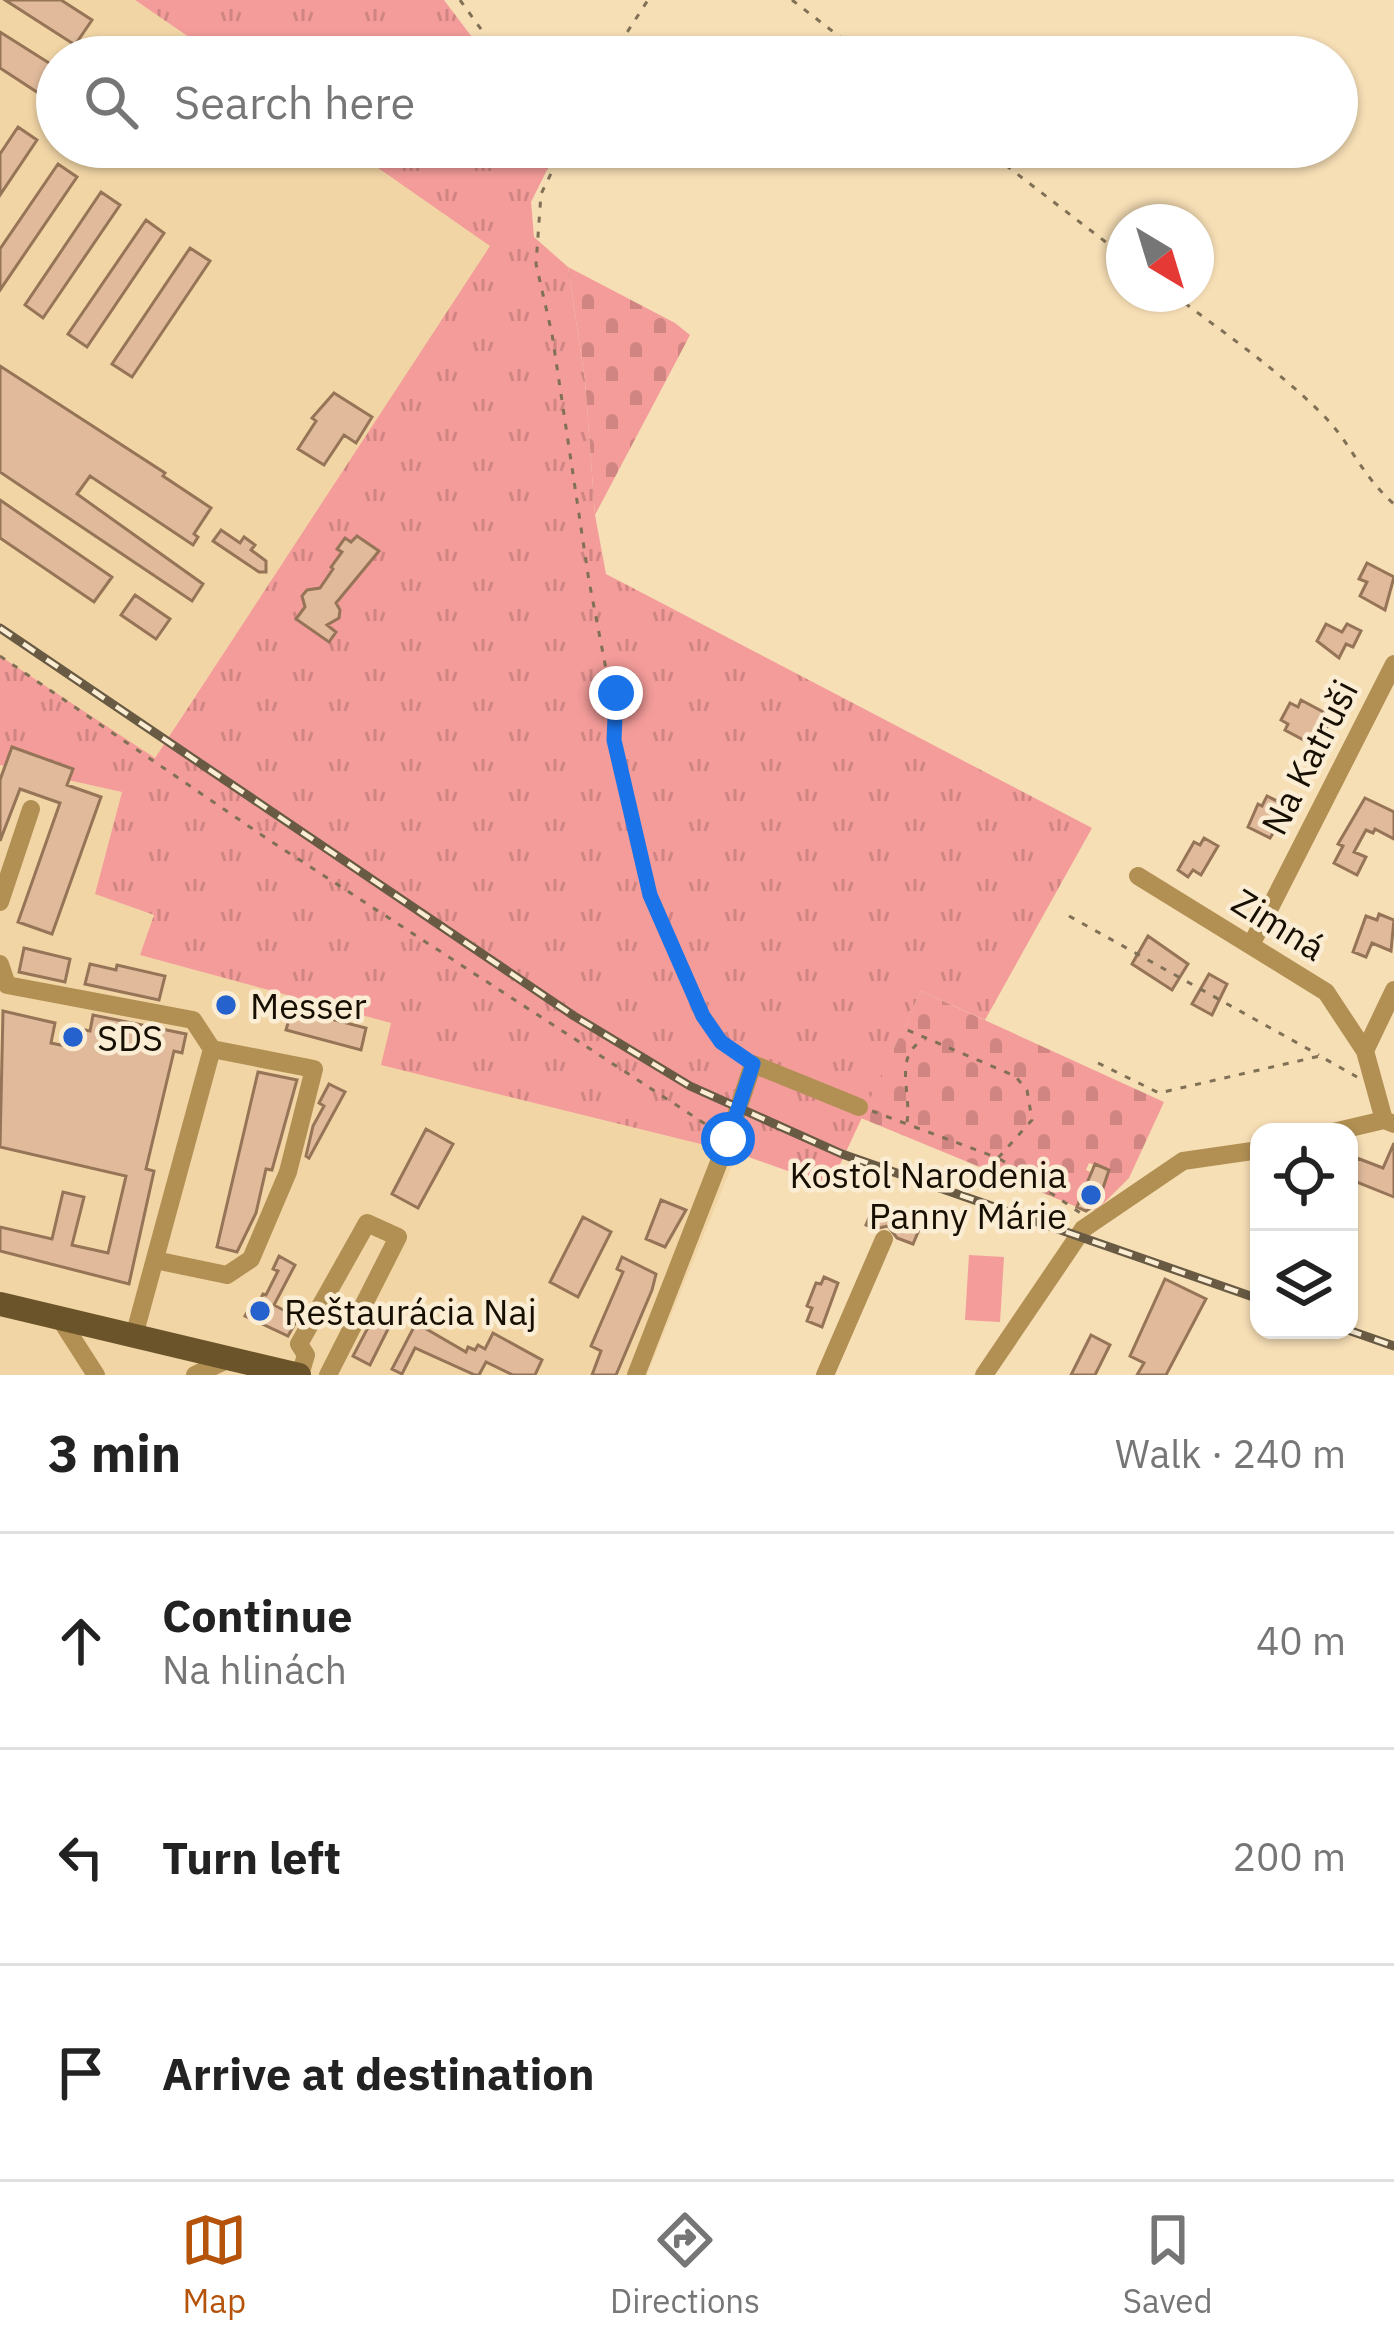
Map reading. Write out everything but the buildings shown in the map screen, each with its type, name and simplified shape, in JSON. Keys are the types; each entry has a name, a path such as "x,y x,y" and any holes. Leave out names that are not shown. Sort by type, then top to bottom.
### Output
{"main road":[{"path":"0,1304 299,1375"}],"street":[{"name":"Na Katruši","path":"1251,945 1394,664"},
{"path":"0,902 31,809"},
{"name":"Zimná","path":"1138,876 1326,992 1365,1051 1389,1122"},
{"path":"0,964 7,986 193,1020 212,1049 314,1069 288,1172 251,1259 227,1275 154,1260"},
{"path":"1365,1051 1394,990"},
{"path":"134,1336 212,1049"},
{"path":"636,1375 753,1064 859,1107"},
{"path":"1358,1128 1389,1122"},
{"path":"984,1375 1075,1236 1183,1161 1250,1151"},
{"path":"299,1375 306,1355 299,1344 367,1223 398,1238 328,1375"},
{"path":"825,1375 884,1239"},
{"path":"60,1319 96,1375"},
{"path":"195,1375 231,1358"}],"path":[{"path":"460,0 486,36"},
{"path":"624,36 649,0"},
{"path":"791,0 838,36"},
{"path":"554,168 542,194 536,264 552,334 589,581 606,669 616,693 614,740 640,859 670,948 703,1016 721,1042 753,1064"},
{"path":"1009,168 1106,242"},
{"path":"1196,312 1295,388 1330,422 1369,482 1394,504"},
{"path":"0,656 266,838 728,1139"},
{"path":"1069,916 1375,1086"},
{"path":"905,1029 1022,1082 1032,1120 998,1158"},
{"path":"906,1124 907,1059 913,1045 925,1038"},
{"path":"1098,1063 1159,1093 1320,1056"},
{"path":"859,1107 998,1158 1094,1222"}],"shaded area":[{"path":"0,0 135,0 187,36 36,36 36,168 378,168 491,246 154,759 0,656"},
{"path":"0,765 122,792 95,894 154,915 141,955 392,1023 382,1065 737,1153 647,1375 0,1375"}],"green space":[{"path":"135,0 444,0 471,36 187,36"},
{"path":"378,168 548,168 531,202 534,237 568,267 585,380 595,515 606,574 1092,828 985,1020 921,991 830,1186 737,1153 381,1065 391,1023 140,955 154,915 95,894 122,792 0,765 0,656 155,758 490,246"},
{"path":"568,267 690,335 595,515 585,380"},
{"path":"921,991 1164,1102 1129,1178 1093,1214 1108,1170 1089,1163 1086,1170 1094,1174 1077,1207 861,1118"},
{"path":"969,1255 1004,1257 1000,1322 965,1320"}],"railway":[{"path":"0,628 574,1016 690,1086 842,1154 1250,1296"},
{"path":"1358,1333 1394,1346"}],"place":[{"name":"Messer","path":"226,1005"},
{"name":"SDS","path":"73,1037"},
{"name":"Kostol Narodenia Panny Márie","path":"1091,1195"},
{"name":"Reštaurácia Naj","path":"260,1311"}],"route":[{"path":"616,693 614,740 650,895 703,1016 721,1042 753,1064 728,1139"}]}
